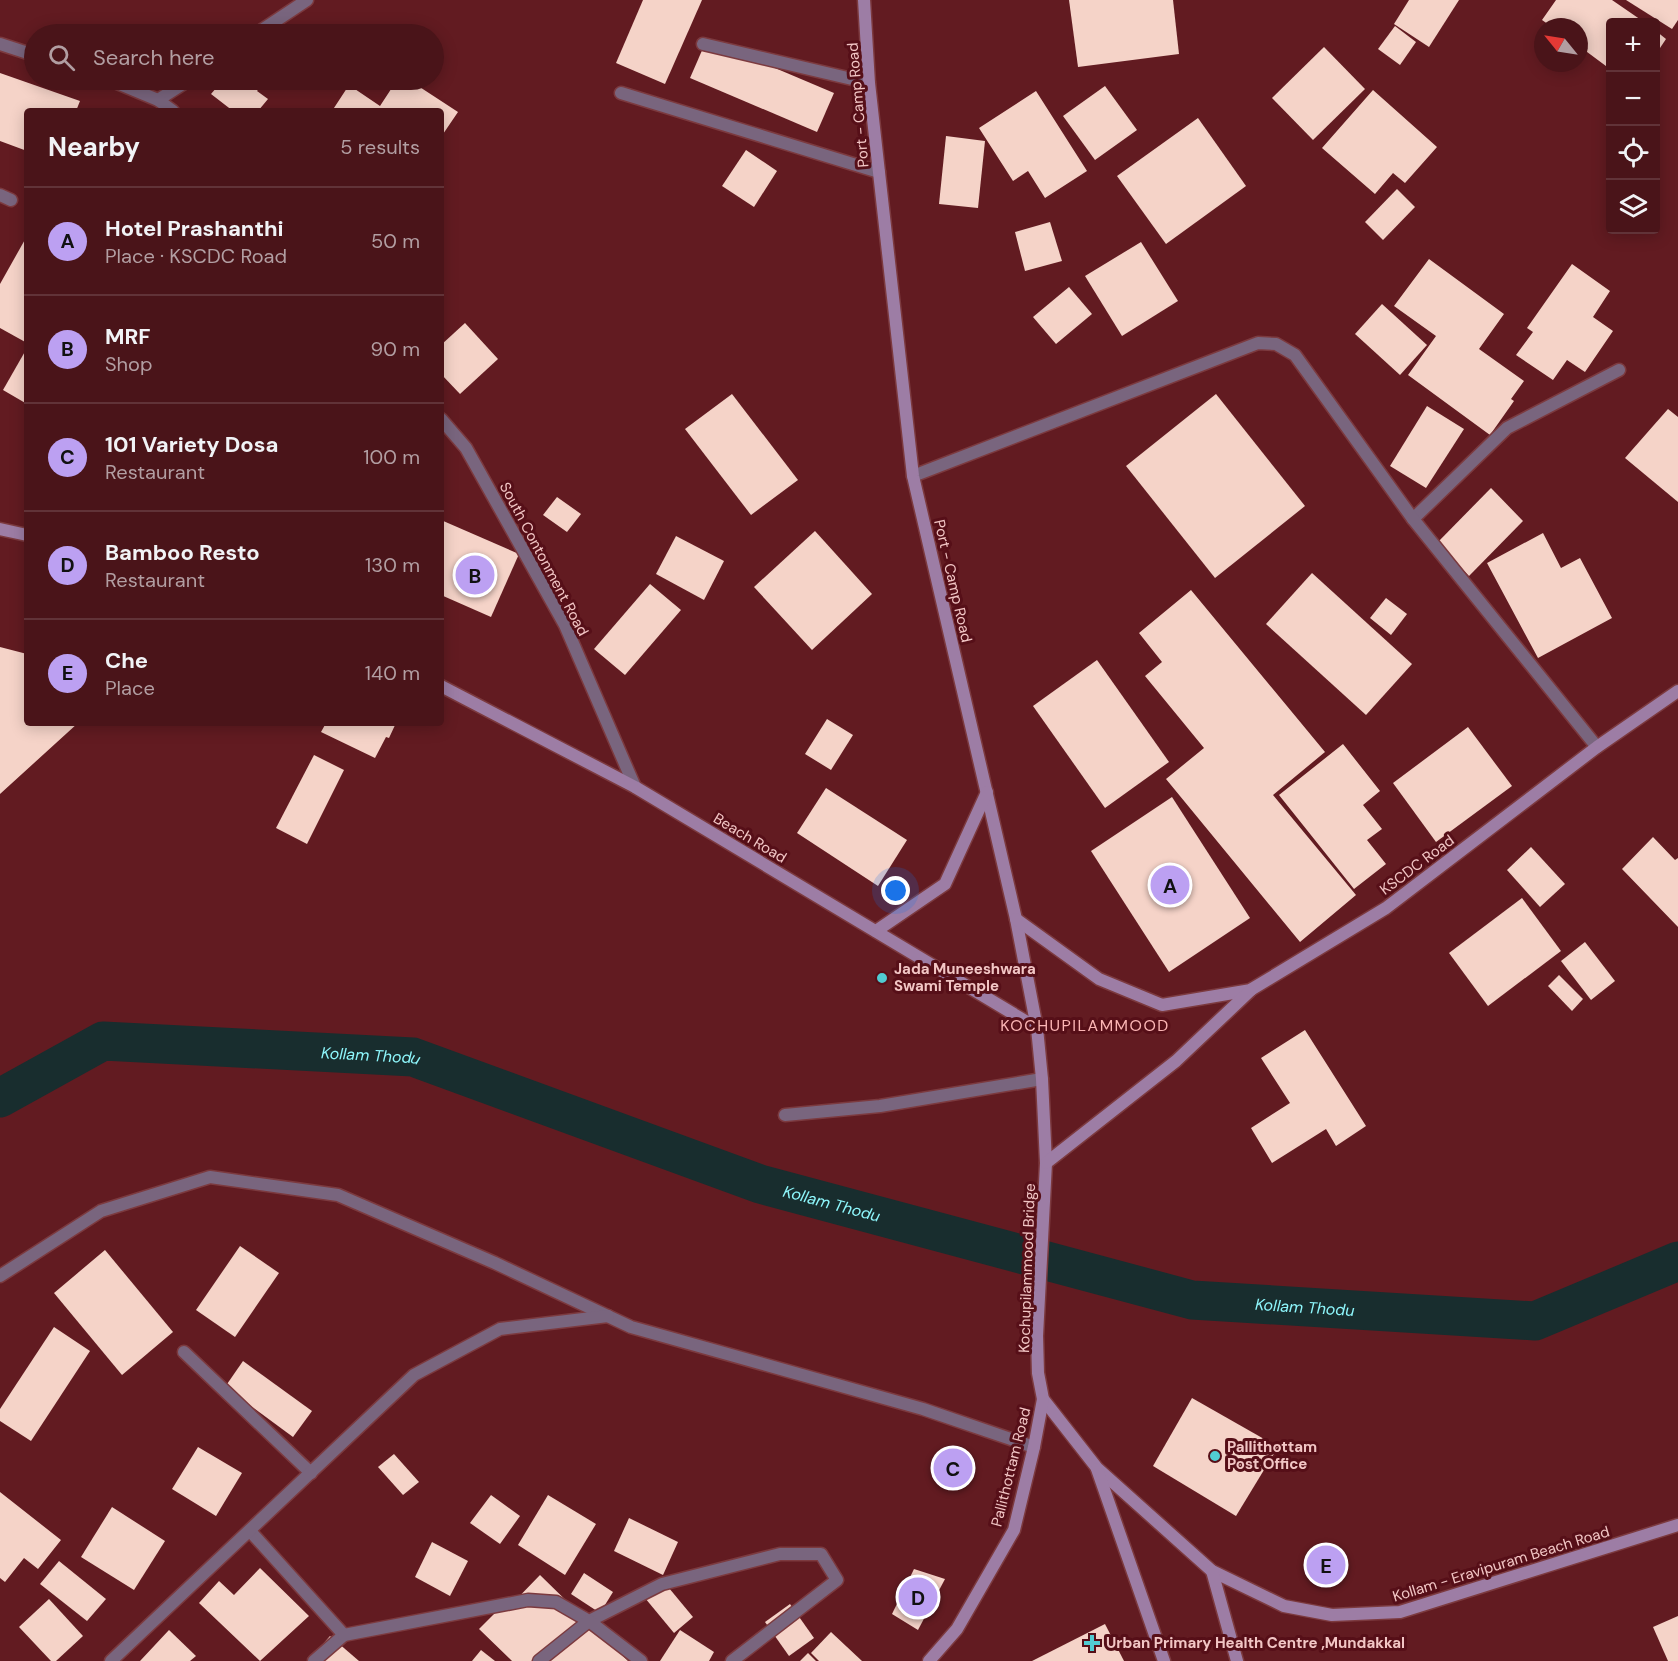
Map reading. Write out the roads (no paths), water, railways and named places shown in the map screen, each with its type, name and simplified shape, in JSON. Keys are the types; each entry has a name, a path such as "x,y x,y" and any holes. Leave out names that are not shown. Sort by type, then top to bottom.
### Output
{"main road":[{"name":"Port - Camp Road","path":"864,0 868,84 914,476 1016,919 1037,1028 1046,1163"},
{"path":"0,529 24,534"},
{"name":"Beach Road","path":"444,688 635,786 1037,1028"},
{"name":"KSCDC Road","path":"1046,1163 1176,1061 1252,989 1386,908 1597,747 1678,691"},
{"path":"876,931 945,884 987,792"},
{"path":"1016,919 1099,979 1162,1005 1252,989"},
{"name":"Kochupilammood Bridge","path":"1038,1373 1037,1336 1046,1163"},
{"name":"Kollam - Eravipuram Beach Road","path":"1038,1373 1042,1399 1097,1468 1212,1571 1284,1606 1332,1615 1400,1612 1678,1525"},
{"name":"Pallithottam Road","path":"929,1661 957,1629 1014,1530 1035,1447 1042,1399"},
{"path":"1097,1468 1164,1661"},
{"path":"1212,1571 1237,1661"}],"street":[{"path":"271,24 307,0"},
{"path":"0,44 24,52"},
{"path":"703,44 868,84"},
{"path":"134,90 158,100 169,108"},
{"path":"158,100 174,90"},
{"path":"621,93 879,172"},
{"path":"914,476 1258,343 1276,344 1295,355 1413,519 1597,747"},
{"path":"1413,519 1507,428 1619,370"},
{"name":"South Contonment Road","path":"444,422 466,448 565,625 635,786"},
{"path":"785,1115 880,1107 1042,1079"},
{"path":"0,1276 101,1210 210,1177 338,1195 495,1263 631,1327 923,1409 1035,1447"},
{"path":"111,1661 414,1375 500,1329 608,1316"},
{"path":"184,1352 311,1473"},
{"path":"250,1532 344,1635"},
{"path":"539,1661 589,1621 662,1584 780,1554 820,1554 837,1580 732,1661"},
{"path":"314,1661 344,1635 528,1600 556,1602 589,1621 641,1661"}],"waterway":[{"name":"Kollam Thodu","path":"0,1098 103,1041 413,1057 760,1184 1192,1300 1535,1321 1678,1261"}],"place":[{"name":"MRF","path":"475,575"},
{"name":"Hotel Prashanthi","path":"1170,885"},
{"name":"Jada Muneeshwara Swami Temple","path":"882,978"},
{"name":"Pallithottam Post Office","path":"1215,1456"},
{"name":"101 Variety Dosa","path":"953,1468"},
{"name":"Che","path":"1326,1565"},
{"name":"Bamboo Resto","path":"918,1597"},
{"name":"Urban Primary Health Centre ,Mundakkal","path":"1092,1643"}],"district":[{"name":"KOCHUPILAMMOOD","path":"1085,1025"}]}
